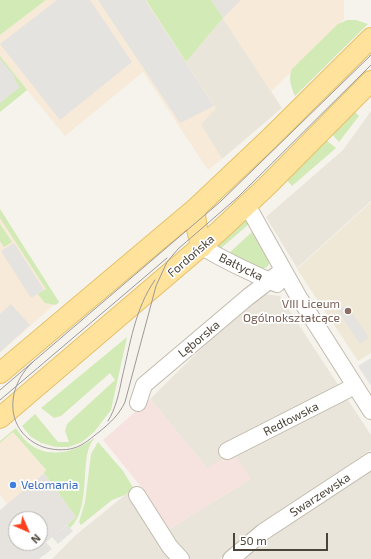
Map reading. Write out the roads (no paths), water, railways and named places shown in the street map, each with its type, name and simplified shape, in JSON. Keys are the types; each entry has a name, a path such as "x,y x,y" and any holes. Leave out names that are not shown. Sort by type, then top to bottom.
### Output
{"main road":[{"path":"0,373 192,211 268,140 371,38"},
{"name":"Fordońska","path":"0,418 202,247 247,205 371,81"},
{"name":"Bałtycka","path":"210,194 220,191 230,193 238,197 247,205"},
{"path":"192,211 202,247"}],"street":[{"name":"Bałtycka","path":"247,205 295,291 371,411"},
{"name":"Bałtycka","path":"202,247 269,281 295,291"},
{"name":"Lęborska","path":"138,403 144,385 248,297 283,270"},
{"name":"Redłowska","path":"227,451 346,390 354,384"},
{"name":"Swarzewska","path":"235,557 263,532 371,461"},
{"path":"137,495 170,547 181,559"}],"tram line":[{"path":"0,390 220,202 371,55"},
{"path":"33,362 24,372 17,384 13,408 15,420 21,431 30,440 43,447 58,450 78,447 107,425 123,407 156,286 167,262 178,249 238,197 371,65"},
{"path":"0,400 167,258"},
{"path":"108,421 117,400 134,327 143,302 155,280"}],"place":[{"name":"VIII Liceum Ogólnokształcące","path":"348,311"},
{"name":"Velomania","path":"13,485"}]}
